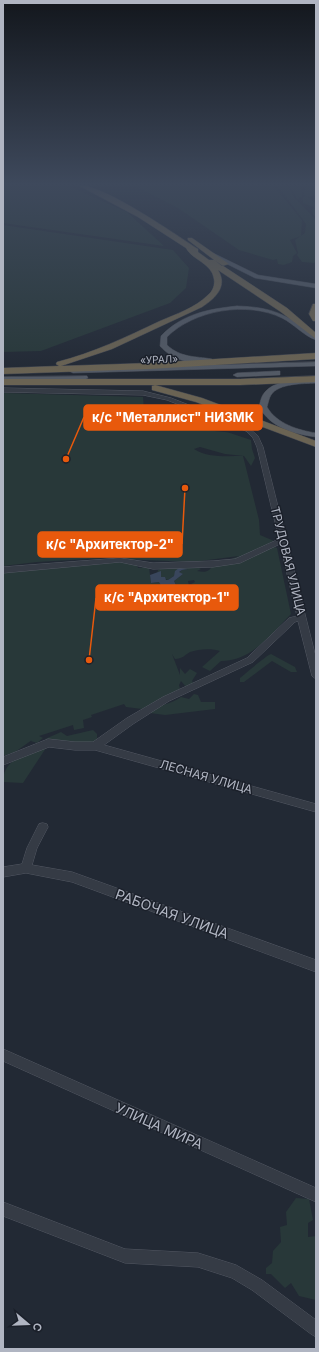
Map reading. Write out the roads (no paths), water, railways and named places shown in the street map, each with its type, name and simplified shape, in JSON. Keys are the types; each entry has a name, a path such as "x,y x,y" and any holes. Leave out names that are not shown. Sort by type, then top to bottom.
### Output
{"highway":[{"path":"3,371 44,367 75,361 206,302 216,291 218,285 217,275 213,269 191,251 190,248"},
{"path":"191,248 284,310 316,338"},
{"path":"202,248 316,325"},
{"path":"316,306 313,314 316,319"},
{"path":"3,371 156,366 316,356"},
{"path":"36,383 316,380"},
{"path":"3,381 132,386 165,389 200,400 316,444"}],"main road":[{"path":"211,254 240,270 257,277 316,286"},
{"path":"265,359 191,360 170,353 164,346 163,340 170,330 197,315 214,311 242,308 268,311 284,316 316,338"},
{"name":"«УРАЛ»","path":"3,371 316,364"},
{"name":"«УРАЛ»","path":"3,381 316,371"},
{"path":"316,380 296,382 276,387 267,394 264,407 270,417 279,423 297,431 316,435"}],"street":[{"name":"ТРУДОВАЯ УЛИЦА","path":"3,390 143,393 157,396 248,430 256,437 260,446 316,676"},
{"path":"3,570 120,560 153,566 213,564 237,561 283,540"},
{"path":"95,746 130,721 166,699 250,660 292,620 302,617"},
{"name":"ЛЕСНАЯ УЛИЦА","path":"3,760 48,743 74,746 95,746 316,808"},
{"path":"3,872 26,868 32,848 43,827"},
{"name":"РАБОЧАЯ УЛИЦА","path":"26,868 72,877 316,966"},
{"name":"УЛИЦА МИРА","path":"3,1056 316,1195"},
{"path":"3,1209 125,1256 198,1260 236,1272 257,1285 316,1329"}],"water":[{"path":"179,568 188,569 179,572 183,574 174,581 177,587 176,588 167,589 162,587 159,582 151,583 150,575 161,571 161,577 165,577 166,580 168,580 174,576 175,571"}],"place":[{"name":"к/с \"Металлист\" НИЗМК","path":"66,459"},
{"name":"к/с \"Архитектор-2\"","path":"185,488"},
{"name":"к/с \"Архитектор-1\"","path":"89,660"}]}
